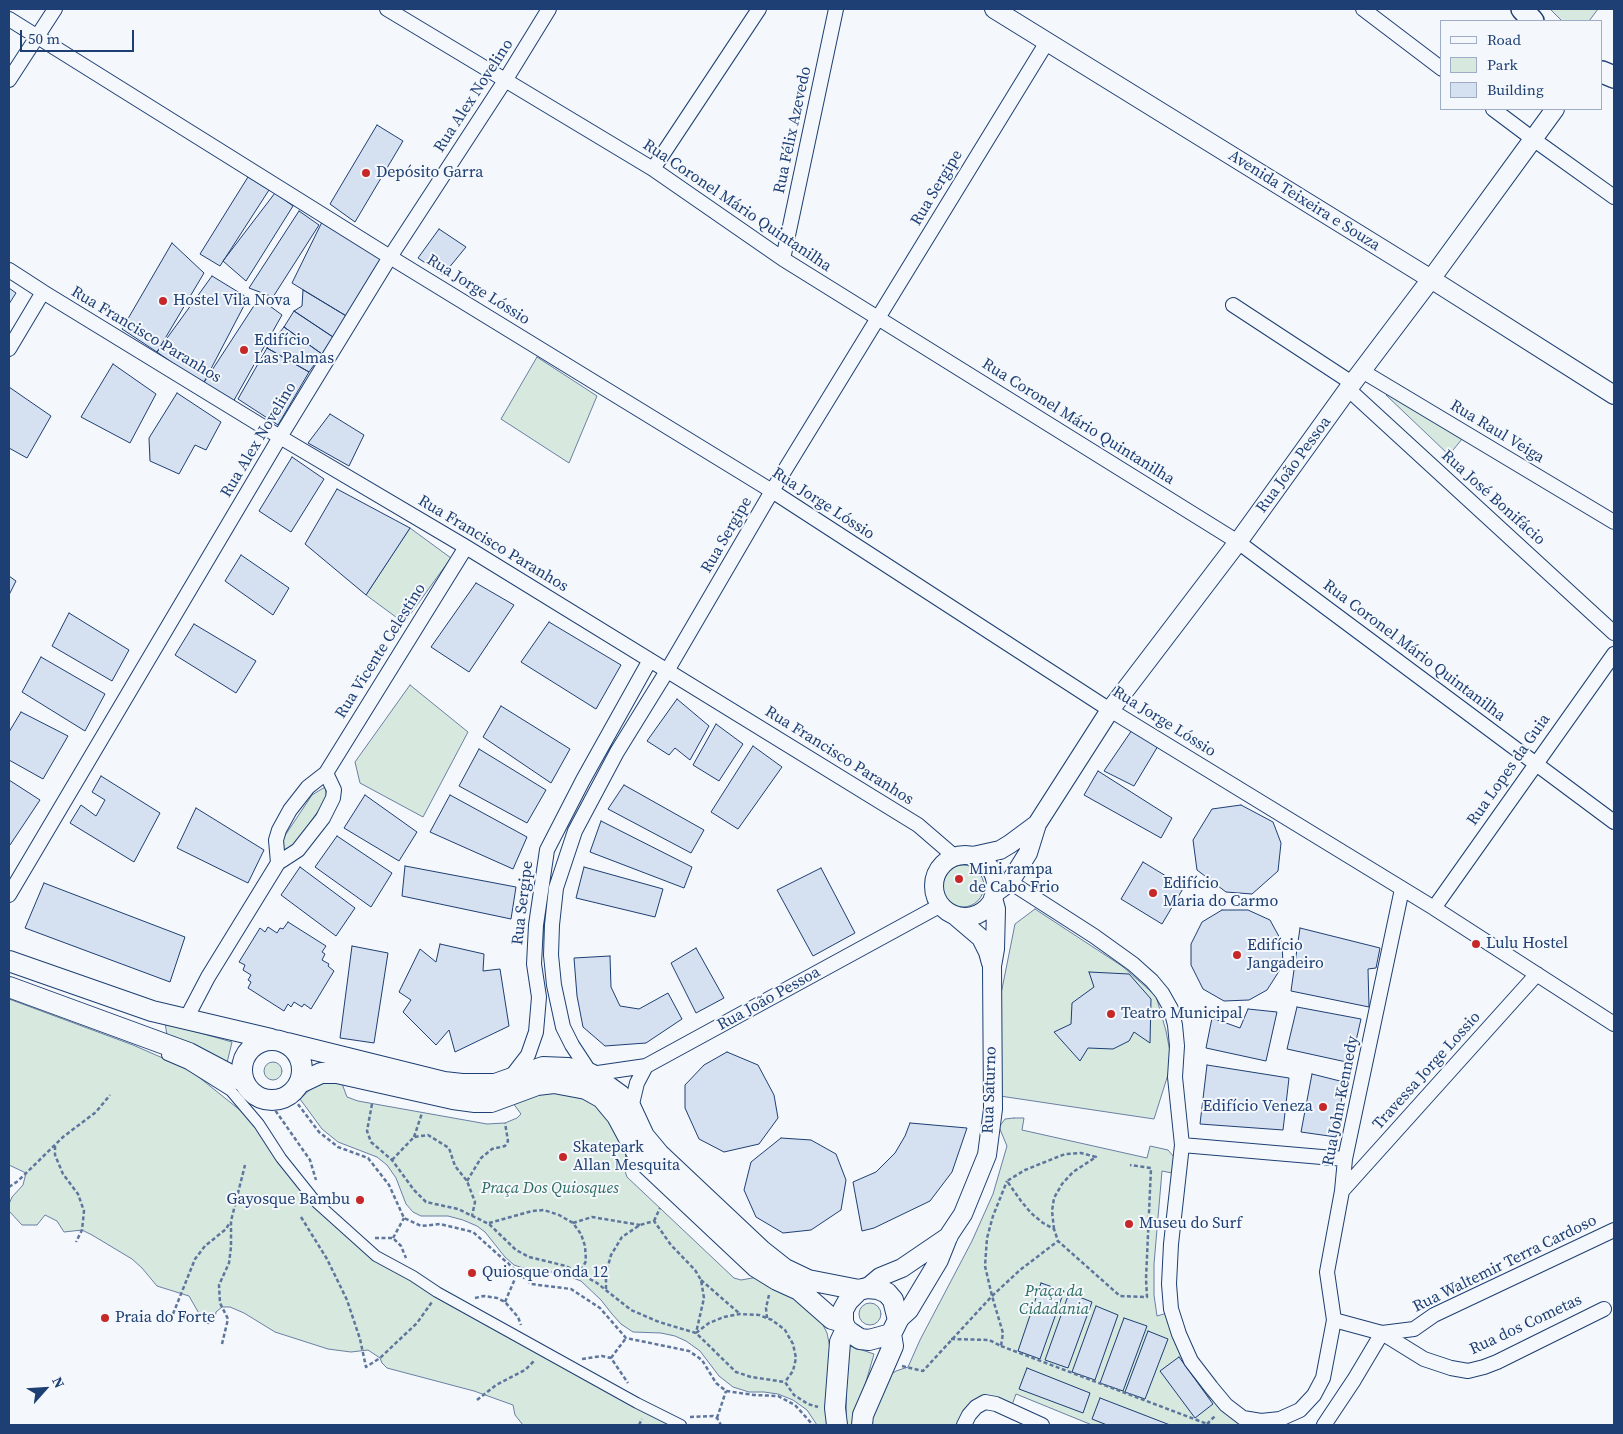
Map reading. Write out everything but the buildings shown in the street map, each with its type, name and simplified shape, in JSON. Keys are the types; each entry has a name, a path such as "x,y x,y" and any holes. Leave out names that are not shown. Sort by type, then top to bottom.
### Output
{"main road":[{"path":"1522,9 1532,20"},
{"path":"9,961 152,1011 453,1083 495,1084 543,1067 568,1068 591,1074 620,1095 631,1108 644,1136 659,1154 761,1250 785,1268 808,1280 863,1289 878,1289 886,1293 893,1300 893,1346 863,1415 862,1425"},
{"path":"9,987 201,1058 244,1082 254,1094 268,1100 276,1100 321,1073 336,1073 453,1099 475,1102 491,1102 537,1085 554,1083 586,1089 602,1098 617,1116 639,1157 756,1267 777,1280 799,1290 832,1319 860,1339 879,1338 894,1327"},
{"path":"244,1082 242,1066 244,1058 255,1045 279,1041 298,1054 301,1060 302,1075 295,1088"},
{"path":"836,1416 840,1342 844,1326 843,1310 848,1300 863,1289"}],"street":[{"path":"9,80 55,9"},
{"name":"Rua Coronel Mário Quintanilha","path":"387,9 506,79 652,169 783,259 1238,542 1614,822"},
{"name":"Rua Alex Novelino","path":"9,894 280,437 390,257 506,79 549,9"},
{"path":"652,169 759,9"},
{"name":"Rua Félix Azevedo","path":"783,259 836,9"},
{"name":"Avenida Teixeira e Souza","path":"994,9 1431,279 1614,396"},
{"path":"1363,9 1440,67"},
{"name":"Rua Jorge Lóssio","path":"9,19 390,257 772,492 1110,710 1434,908 1614,1024"},
{"name":"Rua Sergipe","path":"591,1074 563,1027 554,985 551,955 556,888 575,831 616,752 667,671 772,492 1047,42"},
{"path":"1494,110 1614,197"},
{"name":"Rua João Pessoa","path":"994,895 1010,882 1028,852 1037,824 1110,710 1238,542 1354,381 1554,110"},
{"name":"Rua Francisco Paranhos","path":"9,270 280,437 466,547 918,825 954,856"},
{"path":"9,349 43,292"},
{"path":"1233,305 1354,381"},
{"name":"Rua Raul Veiga","path":"1354,381 1614,522"},
{"name":"Rua José Bonifácio","path":"1354,381 1614,633"},
{"name":"Rua Vicente Celestino","path":"278,862 276,848 278,830 290,810 308,787 326,773 466,547"},
{"name":"Rua Lopes da Guia","path":"1434,908 1614,654"},
{"name":"Rua Sergipe","path":"511,1078 528,1055 536,1032 539,997 534,964 536,924 547,850 650,660"},
{"path":"186,1019 208,977 278,862 298,850 330,806 334,790 326,773"},
{"name":"Rua João Pessoa","path":"973,856 1000,850 1037,824"},
{"path":"547,850 568,856"},
{"path":"967,854 973,856 982,860 988,866 994,874 996,884 994,895 984,910 970,916 947,910 936,896 934,887 935,877 939,868 946,861 954,856 967,854"},
{"path":"1010,882 1114,949 1152,981 1162,993 1170,1009 1175,1025 1177,1046 1175,1077 1182,1145 1171,1244 1169,1284 1171,1309 1178,1334 1191,1361 1226,1406 1243,1418 1261,1421 1280,1420 1300,1410 1314,1395 1323,1378 1334,1320"},
{"name":"Rua John Kennedy","path":"1334,1320 1327,1272 1342,1191 1345,1159 1402,889"},
{"name":"Rua Saturno","path":"894,1327 909,1310 939,1260 950,1235 963,1214 987,1155 993,1109 992,966 995,949 996,909 994,895"},
{"name":"Rua João Pessoa","path":"591,1074 646,1066 947,910"},
{"name":"Rua Saturno","path":"947,910 981,938 992,966"},
{"name":"Travessa Jorge Lossio","path":"1342,1191 1537,974"},
{"path":"156,1041 153,1049 188,1064 230,1091 259,1124 281,1158 317,1203 376,1256 636,1403 681,1425"},
{"path":"631,1108 637,1083 646,1066"},
{"path":"1182,1145 1345,1159"},
{"name":"Rua Waltemir Terra Cardoso","path":"1334,1320 1382,1333 1414,1329 1434,1316 1614,1230"},
{"name":"Rua Saturno","path":"863,1289 880,1277 902,1268 950,1235"},
{"name":"Rua dos Cometas","path":"1382,1333 1424,1359 1451,1368 1468,1371 1497,1362 1604,1309"},
{"path":"1324,1425 1382,1333"},
{"path":"964,1425 968,1415 985,1402 996,1404 1042,1425"}],"path":[{"path":"295,1088 319,1132 338,1147 368,1158 389,1185 404,1218 421,1226 440,1224 472,1232 531,1284 572,1289 600,1308 626,1338 689,1351 702,1360 716,1382 726,1391 778,1396 795,1404 813,1425"},
{"path":"9,1187 18,1181 63,1137 96,1112 110,1095"},
{"path":"268,1100 310,1160 320,1192 317,1203"},
{"path":"372,1104 367,1131 371,1142 392,1160 414,1190 426,1202 458,1209 489,1224 516,1250 529,1257 566,1266 606,1289 631,1310 696,1333 736,1372 750,1377 785,1382 794,1395 808,1404 824,1408 836,1416"},
{"path":"392,1160 414,1137 422,1113"},
{"path":"467,1181 481,1158 492,1149 505,1146 508,1141 505,1123"},
{"path":"414,1137 428,1135 449,1148 456,1166 467,1181 475,1202 472,1216"},
{"path":"55,1145 55,1155 63,1174 78,1194 84,1211 82,1230 76,1242"},
{"path":"1001,1346 1003,1333 992,1296 986,1266 986,1238 993,1216 1008,1181 1025,1170 1065,1154 1081,1153 1096,1157 1074,1172 1062,1184 1054,1198 1052,1211 1058,1241 1120,1296 1147,1297 1146,1270 1151,1168 1130,1165"},
{"path":"222,1344 228,1319 220,1303 219,1286 229,1263 231,1221 245,1165"},
{"path":"1008,1181 1020,1201 1031,1213 1042,1223 1054,1228"},
{"path":"606,1289 606,1273 611,1255 622,1237 640,1225 654,1221 660,1208"},
{"path":"489,1224 538,1210 559,1215 573,1223 581,1234 585,1246 586,1261 580,1274"},
{"path":"301,1217 328,1259 347,1300 360,1339 366,1367 380,1358 417,1323 437,1292"},
{"path":"573,1223 592,1217 640,1225"},
{"path":"393,1238 404,1218"},
{"path":"173,1314 195,1259 205,1246 226,1229 231,1221"},
{"path":"654,1221 671,1245 695,1270 701,1280 740,1314"},
{"path":"360,1241 379,1237 393,1238 401,1246 412,1276"},
{"path":"923,1371 992,1296 1020,1270 1058,1241"},
{"path":"505,1302 517,1273"},
{"path":"696,1333 704,1298 701,1280"},
{"path":"767,1318 766,1308 772,1286 777,1280"},
{"path":"458,1302 484,1296 497,1298 505,1302 518,1316 528,1342"},
{"path":"696,1333 709,1323 724,1317 740,1314 759,1314 767,1318 785,1330 793,1344 796,1358 792,1371 785,1382"},
{"path":"611,1358 626,1338"},
{"path":"951,1339 989,1340 1210,1425"},
{"path":"477,1400 496,1385 532,1364 541,1350"},
{"path":"563,1362 602,1356 611,1358 630,1386 636,1403"},
{"path":"717,1418 726,1391"},
{"path":"668,1418 712,1416 717,1418 722,1425"}],"green space":[{"path":"1550,9 1598,9 1590,20 1561,20"},
{"path":"537,357 597,396 569,463 501,419"},
{"path":"1388,393 1462,439 1449,455 1386,395"},
{"path":"410,528 451,558 404,623 366,595"},
{"path":"410,685 468,732 423,817 360,783 355,762"},
{"path":"325,787 327,798 297,842 285,851 280,843 312,795"},
{"path":"967,865 975,868 981,874 984,886 981,898 975,904 959,907 951,904 945,898 942,882 945,874 951,868"},
{"path":"1035,909 1122,966 1156,996 1172,1062 1154,1119 1000,1096 1000,999 1015,924"},
{"path":"9,999 133,1045 190,1070 261,1127 317,1203 363,1247 680,1425 523,1425 515,1415 513,1405 474,1391 387,1368 380,1358 368,1350 351,1352 328,1349 275,1332 244,1313 230,1307 222,1307 216,1312 215,1319 208,1324 201,1317 189,1296 157,1286 132,1259 92,1235 82,1230 64,1232 57,1221 45,1215 37,1225 22,1225 9,1211 12,1197 23,1185 26,1173 9,1165"},
{"path":"165,1023 232,1042 226,1067 167,1035"},
{"path":"273,1062 279,1065 282,1071 279,1077 273,1080 267,1077 264,1071 267,1065"},
{"name":"Praça Dos Quiosques","path":"341,1081 347,1097 358,1101 487,1124 505,1123 517,1118 521,1114 513,1103 550,1090 585,1097 600,1107 613,1122 626,1153 624,1168 627,1177 734,1278 741,1280 758,1277 795,1297 819,1317 827,1333 830,1348 830,1425 817,1425 807,1410 793,1400 778,1394 749,1392 733,1387 719,1376 700,1351 686,1341 661,1333 633,1332 621,1324 601,1300 581,1281 557,1272 535,1272 514,1265 485,1232 477,1226 448,1216 421,1216 413,1212 406,1204 396,1178 387,1165 377,1157 338,1142 322,1129 300,1099 318,1082"},
{"name":"Praça da Cidadania","path":"1024,1118 1022,1130 1147,1158 1150,1146 1168,1150 1174,1157 1172,1173 1162,1171 1154,1264 1154,1295 1157,1316 1167,1313 1179,1349 1193,1376 1209,1397 1230,1417 1250,1425 1092,1425 1016,1394 1012,1405 985,1396 972,1401 964,1410 958,1425 869,1425 887,1377 896,1371 908,1367 920,1340 972,1241 993,1194 1007,1146 999,1127 1005,1119"},
{"path":"870,1303 878,1306 881,1314 878,1322 870,1325 862,1322 859,1314 862,1306"},
{"path":"847,1345 874,1354 855,1420 857,1425 846,1425"}],"place":[{"name":"Depósito Garra","path":"366,173"},
{"name":"Hostel Vila Nova","path":"163,301"},
{"name":"Edifício Las Palmas","path":"244,350"},
{"name":"Mini rampa de Cabo Frio","path":"959,879"},
{"name":"Edifício Maria do Carmo","path":"1153,893"},
{"name":"Lulu Hostel","path":"1476,944"},
{"name":"Edifício Jangadeiro","path":"1237,955"},
{"name":"Teatro Municipal","path":"1111,1014"},
{"name":"Edifício Veneza","path":"1323,1107"},
{"name":"Skatepark Allan Mesquita","path":"563,1157"},
{"name":"Gayosque Bambu","path":"360,1200"},
{"name":"Museu do Surf","path":"1129,1224"},
{"name":"Quiosque onda 12","path":"472,1273"},
{"name":"Praia do Forte","path":"105,1318"}]}
